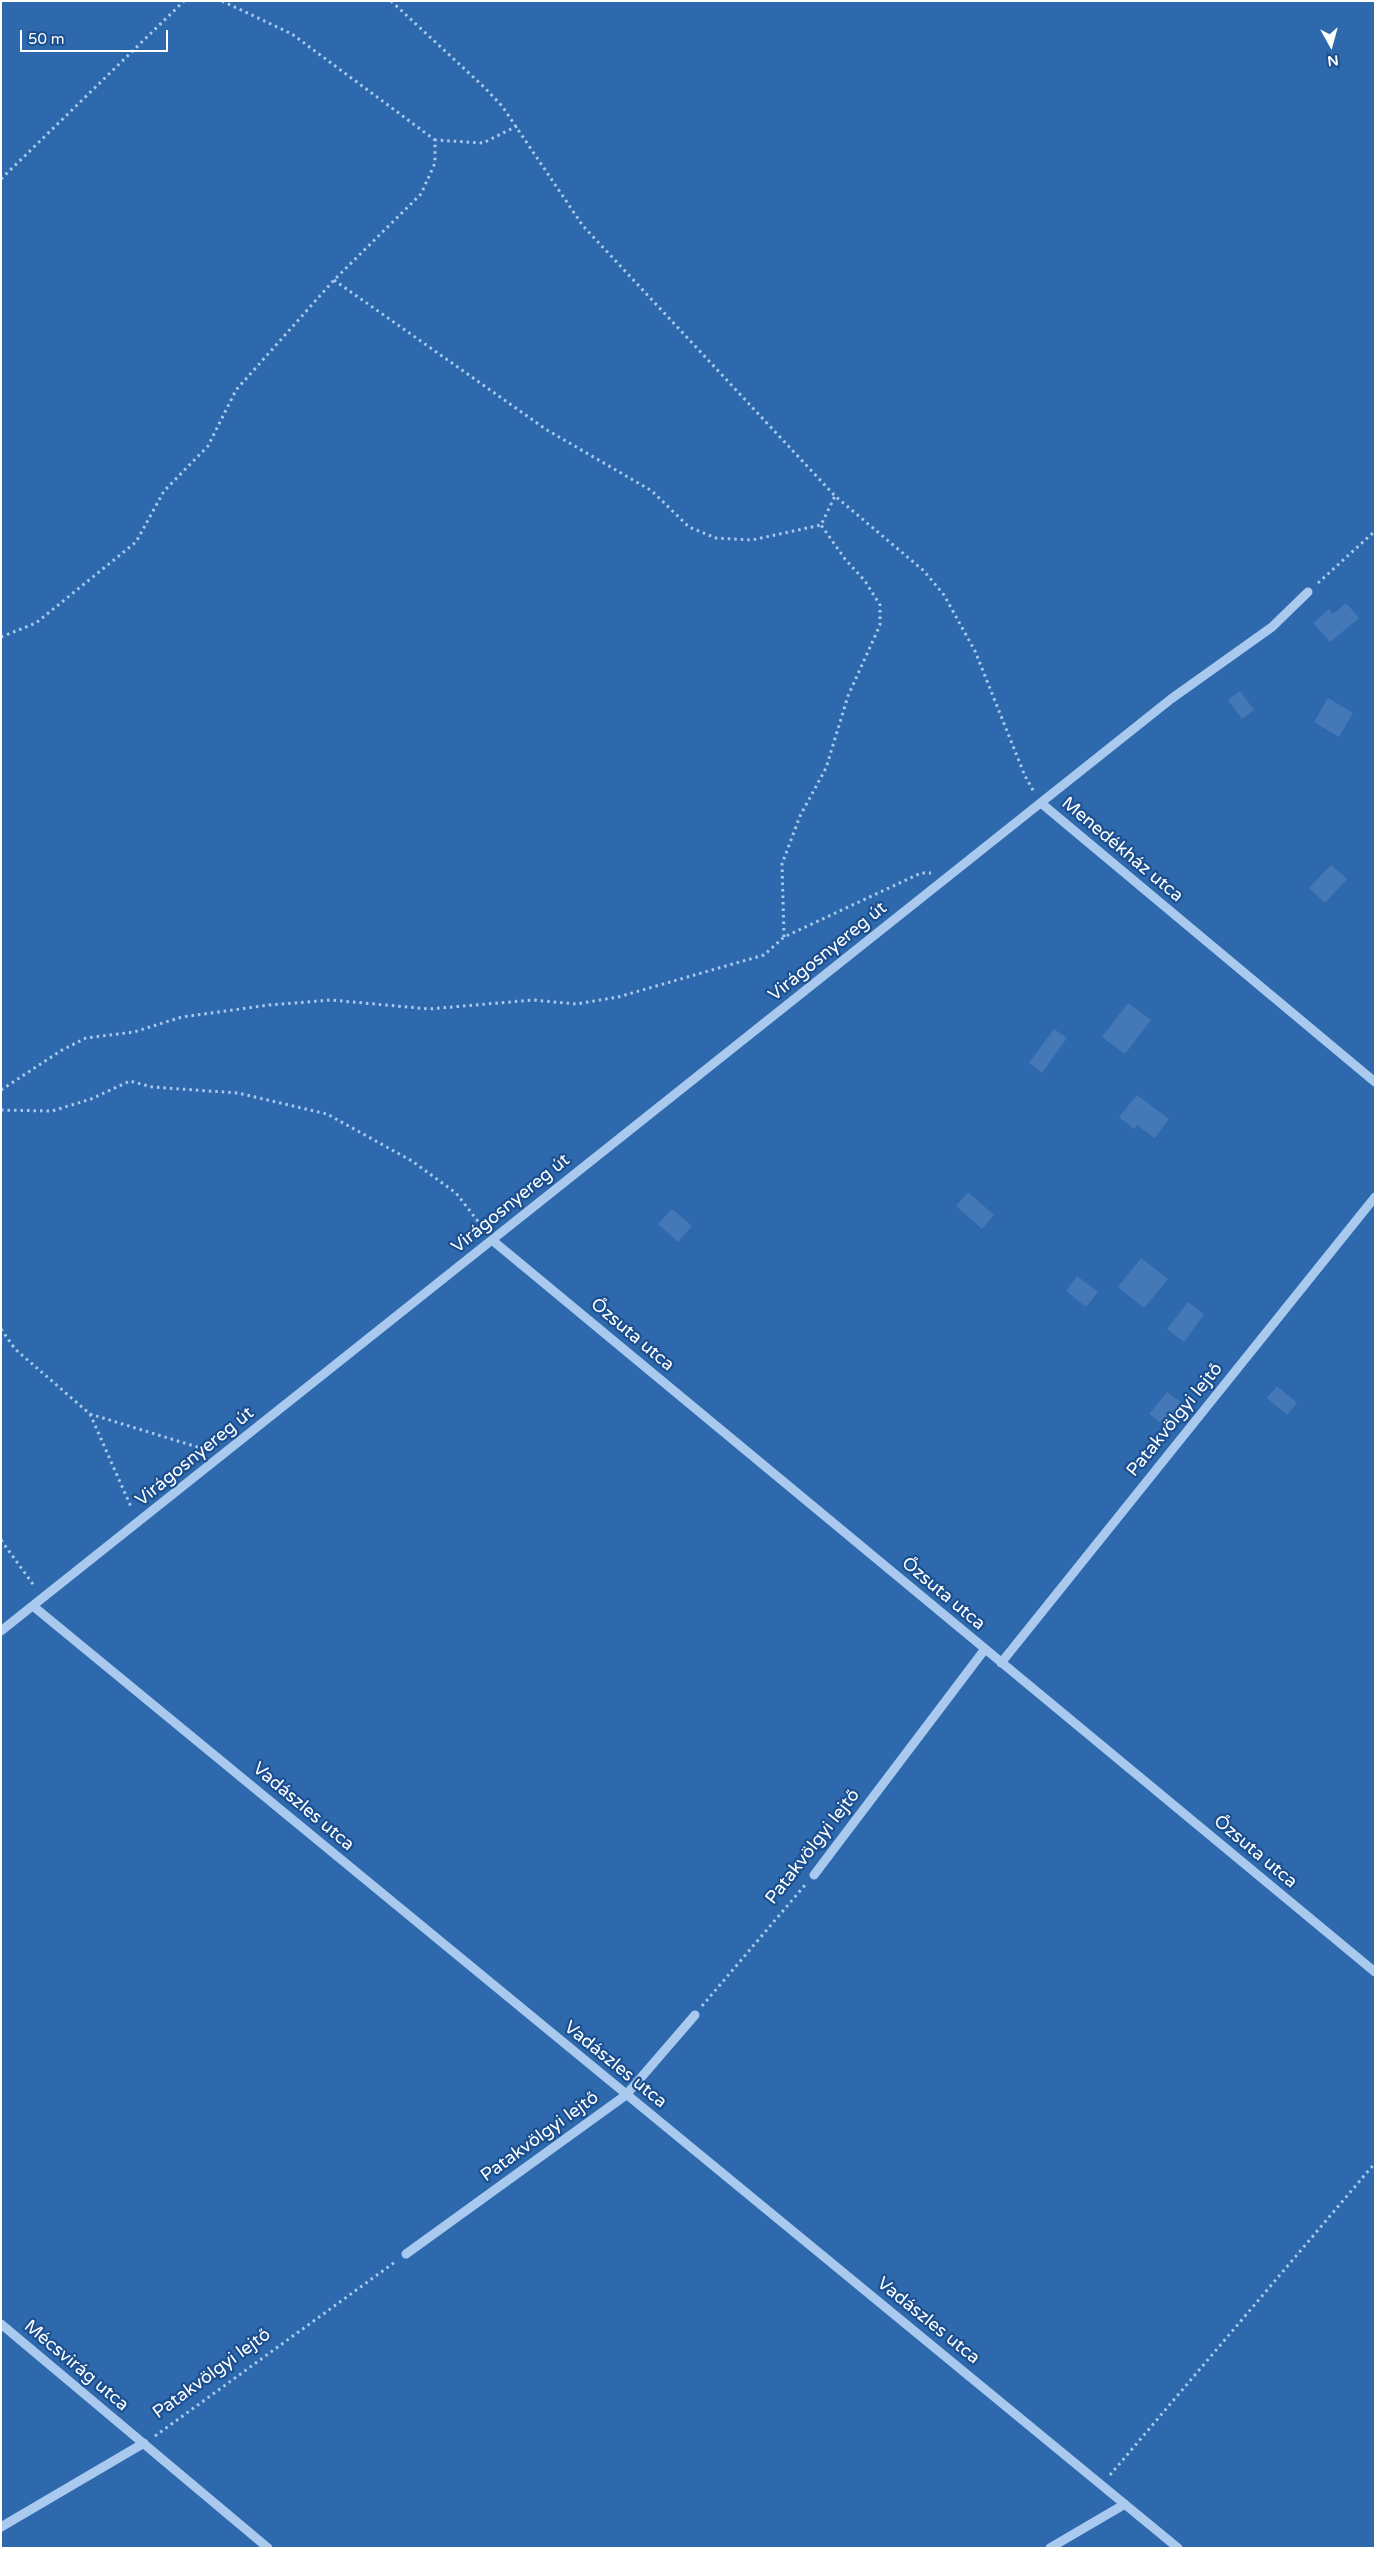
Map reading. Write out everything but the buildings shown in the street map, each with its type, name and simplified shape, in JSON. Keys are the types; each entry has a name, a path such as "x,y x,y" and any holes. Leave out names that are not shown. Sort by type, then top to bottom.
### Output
{"street":[{"name":"Menedékház utca","path":"1308,592 1272,627 1171,699 1041,803 1375,1082"},
{"name":"Virágosnyereg út","path":"1,1631 1041,803"},
{"name":"Patakvölgyi lejtő","path":"1001,1663 1375,1197"},
{"name":"Őzsuta utca","path":"492,1240 1375,1972"},
{"name":"Vadászles utca","path":"33,1606 1178,2548"},
{"name":"Patakvölgyi lejtő","path":"814,1875 985,1650"},
{"name":"Patakvölgyi lejtő","path":"406,2254 626,2095 695,2015"},
{"name":"Mécsvirág utca","path":"1,2324 268,2548"},
{"name":"Patakvölgyi lejtő","path":"1,2527 144,2443"},
{"path":"1050,2548 1125,2504"}],"path":[{"path":"1,179 184,1"},
{"path":"222,1 292,34 436,140 483,143 517,126"},
{"path":"391,1 484,87 517,126 555,187 583,226 835,496 900,549 924,571 944,595 975,652 1025,776 1041,803"},
{"path":"1,637 36,623 136,542 164,491 208,446 236,390 334,280 421,194 435,163 436,140"},
{"path":"334,280 547,430 652,491 689,527 716,538 752,540 821,525"},
{"path":"821,525 835,496"},
{"path":"784,937 782,864 800,816 826,768 848,696 880,625 880,605 865,581 845,560 821,525"},
{"path":"1308,592 1375,531"},
{"path":"1,1090 62,1050 86,1038 134,1032 182,1017 269,1005 331,1000 429,1008 533,1000 576,1004 618,997 764,956 784,937 921,873 952,874"},
{"path":"1,1110 52,1112 91,1099 130,1081 152,1087 238,1093 327,1114 412,1161 456,1193 492,1240"},
{"path":"1,1328 15,1349 90,1414 223,1455"},
{"path":"90,1414 138,1523"},
{"path":"1,1540 43,1598"},
{"name":"Patakvölgyi lejtő","path":"695,2015 814,1875"},
{"path":"1102,2484 1375,2163"},
{"name":"Patakvölgyi lejtő","path":"144,2443 406,2254"}],"shaded area":[{"path":"1,1 1375,1 1375,2548 1,2548"}]}
